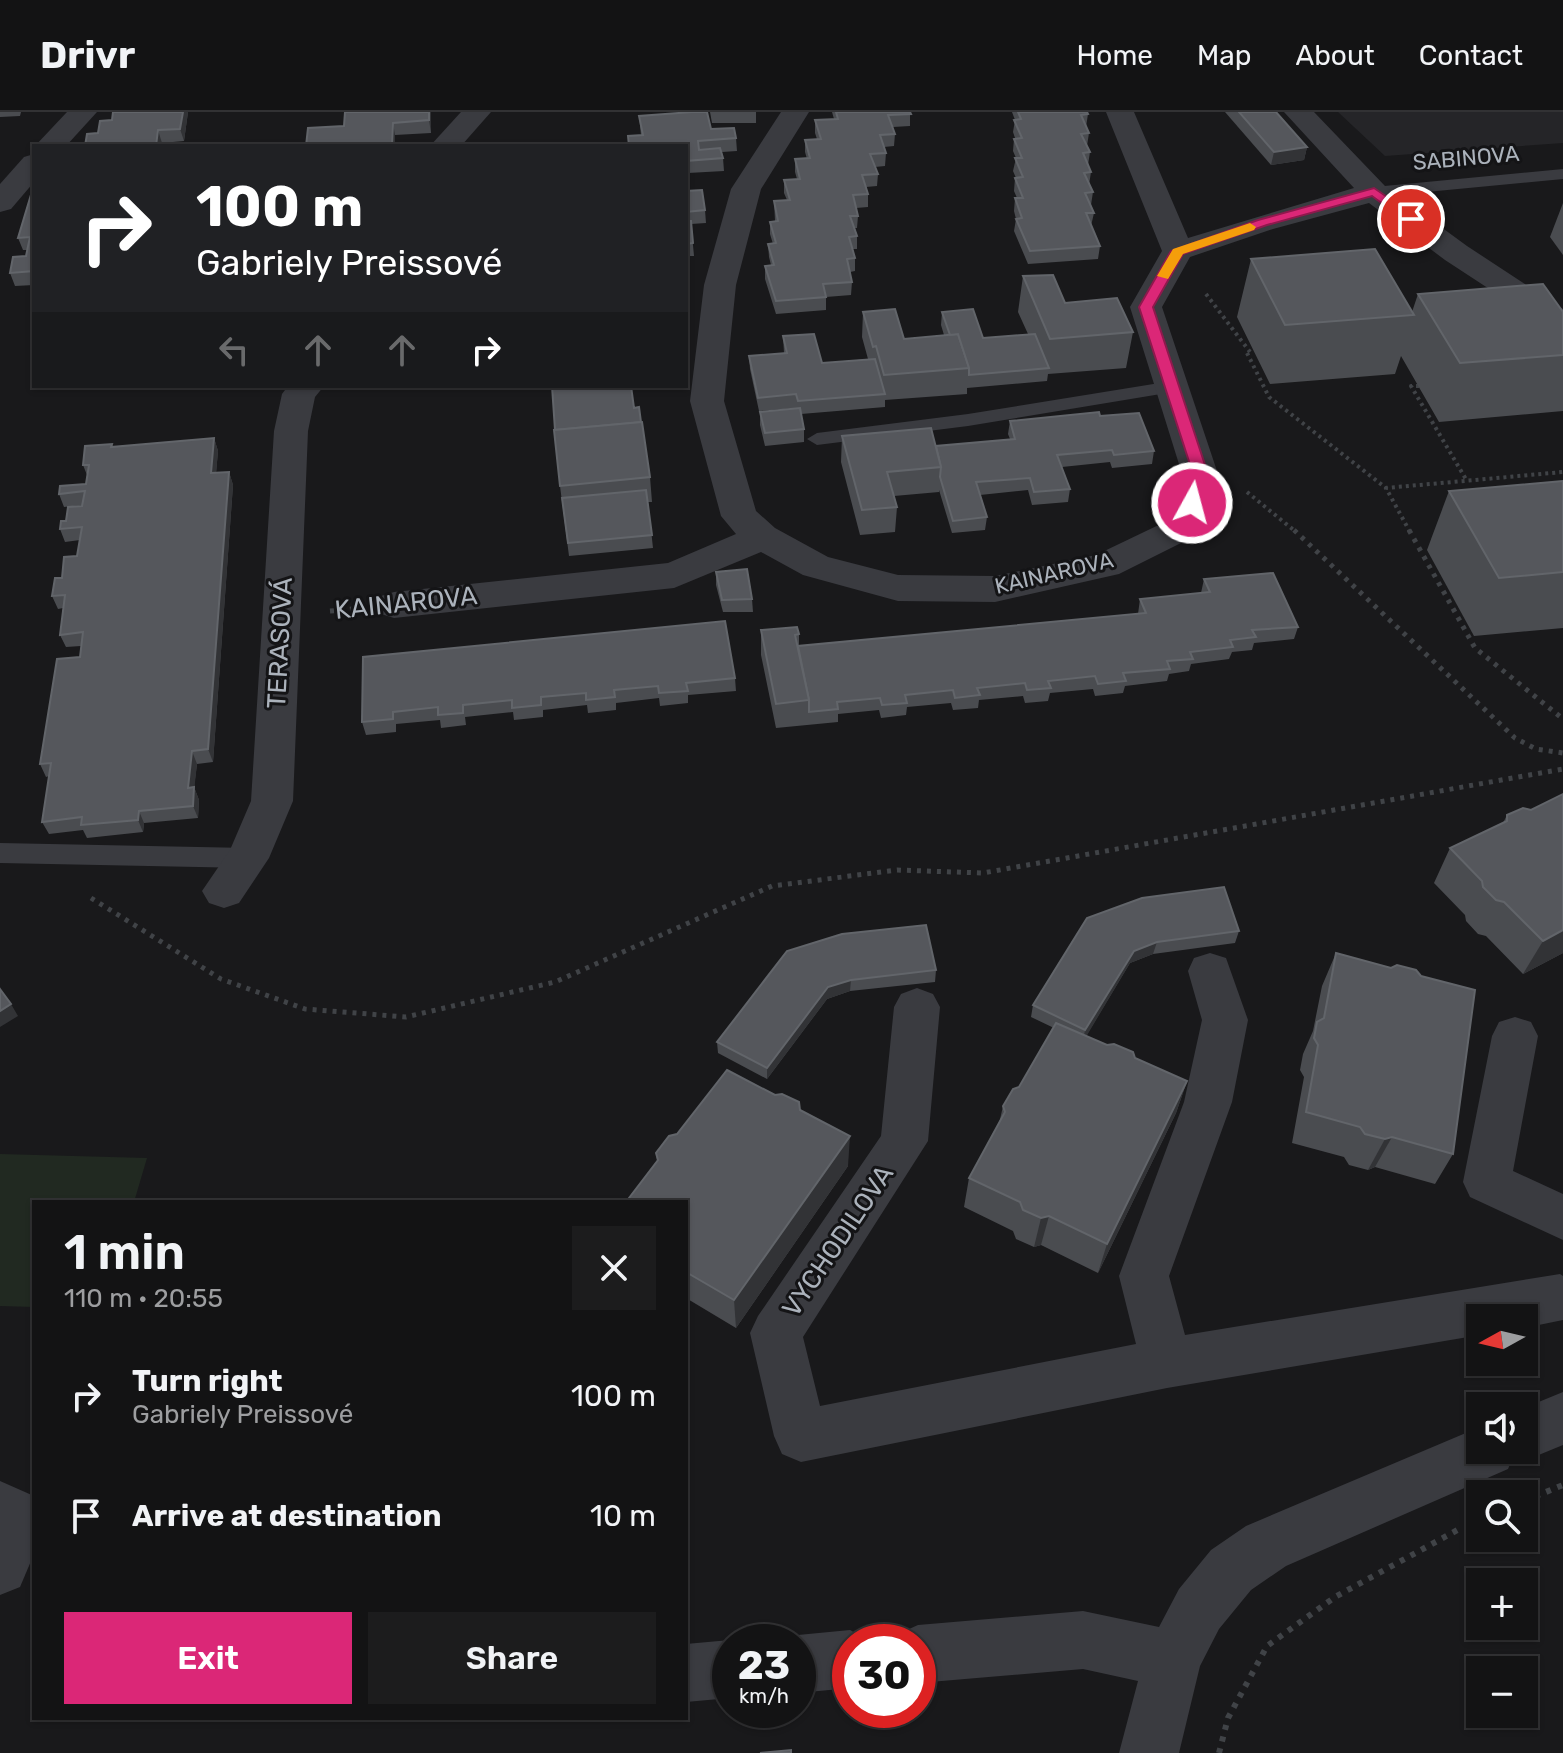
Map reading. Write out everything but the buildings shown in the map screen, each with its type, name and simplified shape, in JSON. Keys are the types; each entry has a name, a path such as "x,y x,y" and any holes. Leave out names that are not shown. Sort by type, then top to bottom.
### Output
{"street":[{"path":"52,144 83,112"},
{"path":"447,144 477,112"},
{"name":"KAINAROVA","path":"795,112 746,189 720,285 707,401 739,516 762,537 816,566 898,588 995,589 1106,565 1182,528 1201,477"},
{"path":"1120,112 1178,251"},
{"path":"1298,112 1374,192 1456,253 1563,323"},
{"path":"0,203 32,165"},
{"path":"1201,477 1146,307 1178,251 1262,223 1374,192"},
{"name":"TERASOVÁ","path":"224,891 248,858 272,801 291,431 299,394 305,388"},
{"name":"KAINAROVA","path":"394,605 674,575 762,537"},
{"path":"1167,1363 1144,1276 1211,1088 1225,1020 1210,971"},
{"name":"VYCHODILOVA","path":"917,1007 904,1141 776,1333 801,1436 1167,1363 1562,1299"},
{"path":"1515,1036 1487,1182 1563,1218"},
{"path":"1538,1429 1563,1418"},
{"path":"1149,1753 1173,1659 1199,1609 1231,1570 1266,1546 1466,1460"},
{"path":"0,1508 21,1519 0,1567"},
{"path":"936,1652 1083,1640 1173,1659"},
{"path":"688,1673 712,1671"}],"lane":[{"name":"SABINOVA","path":"1374,192 1563,174"},
{"path":"817,439 968,420 1172,387"},
{"path":"0,853 248,858"}],"path":[{"path":"1204,289 1247,353 1269,397 1386,488 1475,648 1563,719"},
{"path":"1247,353 1255,352"},
{"path":"1419,386 1411,386 1467,481"},
{"path":"1386,488 1563,472"},
{"path":"1533,475 1540,487"},
{"path":"1201,477 1237,486 1274,511 1515,738 1536,749 1563,753"},
{"name":"KAINAROVA","path":"281,615 394,605"},
{"path":"90,897 221,979 305,1009 406,1017 555,982 772,886 897,870 983,873 1563,769"},
{"path":"1538,1495 1563,1485"},
{"path":"1219,1753 1228,1718 1267,1646 1335,1597 1466,1525"}],"shaded area":[{"path":"1338,112 1563,112 1563,143 1385,156"},
{"path":"0,1154 147,1158 135,1200 32,1200 32,1307 0,1306"}],"slow traffic":[{"path":"1164,276 1178,251 1250,227"}],"route":[{"path":"1192,503 1201,477 1146,307 1178,251 1262,223 1374,192 1411,219"}]}
